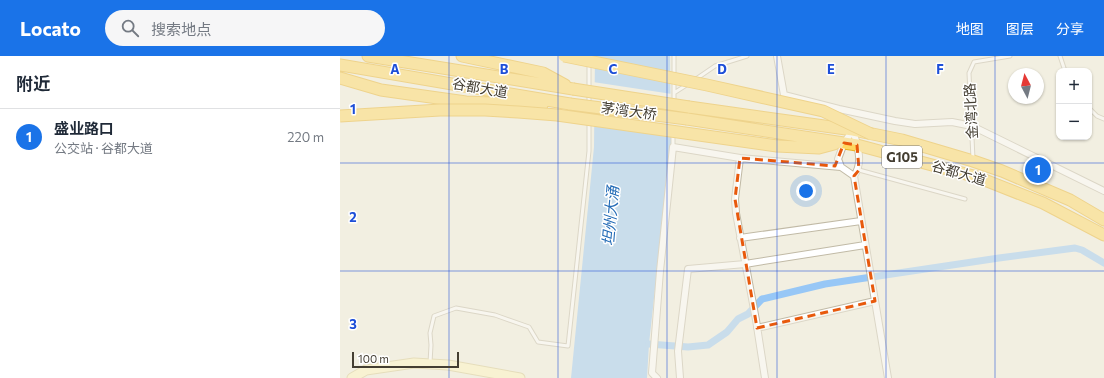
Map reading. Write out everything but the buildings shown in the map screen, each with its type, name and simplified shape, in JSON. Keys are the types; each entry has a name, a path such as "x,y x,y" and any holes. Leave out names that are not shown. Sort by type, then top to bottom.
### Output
{"highway":[{"name":"谷都大道","path":"368,56 573,89"},
{"path":"462,56 489,59 543,73 573,89"},
{"path":"564,56 707,85 823,111 871,134"},
{"name":"谷都大道","path":"340,65 570,104"},
{"path":"340,78 381,90 466,102 555,106 570,104"},
{"path":"340,89 358,84"},
{"name":"茅湾大桥","path":"573,89 689,107"},
{"name":"茅湾大桥","path":"570,104 687,119"},
{"name":"谷都大道","path":"689,107 853,130 902,140 974,160 1002,171 1070,200 1104,220"},
{"path":"340,116 440,110 485,110 557,115 777,146 819,148 841,143"},
{"name":"谷都大道","path":"687,119 857,145 977,177 1043,203 1104,235"}],"street":[{"path":"778,56 784,95 895,121 915,124 952,122 972,126 1104,191"},
{"path":"841,167 838,159 841,143 853,130"},
{"path":"853,130 860,159 859,170 854,176"},
{"path":"657,378 652,373 660,271 673,147 740,158 841,167 854,176 888,378"},
{"path":"740,158 736,213 765,378"},
{"path":"740,238 861,220"},
{"path":"680,378 678,351 688,269 745,264 865,245"},
{"path":"757,328 875,301"},
{"path":"352,378 366,370 414,363 448,366 520,378"}],"lane":[{"path":"430,364 430,333 434,316 456,308 495,315 529,327 538,342 568,346 589,151 588,56"},
{"path":"673,123 674,56"},
{"path":"674,93 715,66 747,56"},
{"name":"金湾北路","path":"974,160 969,73 974,62 1010,56"},
{"path":"1060,56 1064,68"},
{"path":"1092,111 1097,116 1104,119"},
{"path":"673,131 673,147"},
{"path":"859,170 965,199"}],"highlighted area":[{"path":"844,143 857,145 859,170 854,176 875,301 757,328 735,199 740,158 835,166"}],"water":[{"name":"坦州大涌","path":"595,56 670,56 671,143 649,344 647,378 571,378 594,147"}],"pier":[{"path":"593,82 672,94 673,130 593,118"}],"waterway":[{"path":"649,344 688,347 708,345 727,332 738,319 748,314 762,299 825,284 1075,248 1082,250 1104,263"}],"place":[{"name":"盛业路口","path":"1038,170"}]}
